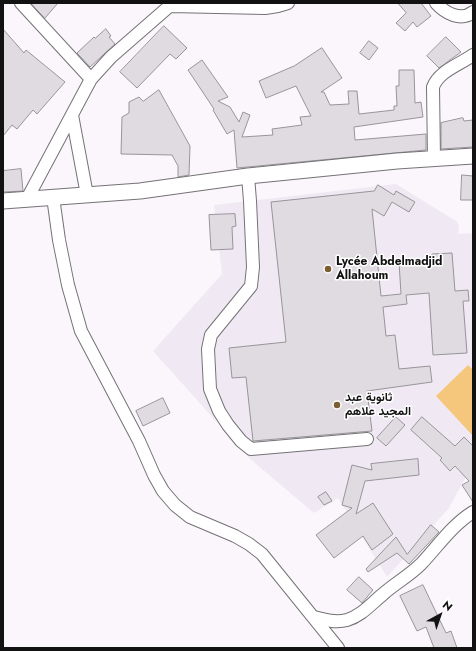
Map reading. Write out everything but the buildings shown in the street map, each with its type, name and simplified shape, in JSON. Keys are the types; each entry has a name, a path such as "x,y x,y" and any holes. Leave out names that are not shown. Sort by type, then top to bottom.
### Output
{"main road":[{"path":"3,201 140,191 248,176 397,161 473,156"}],"street":[{"path":"21,3 91,79"},
{"path":"27,199 91,79 111,58 172,4 264,8 288,3"},
{"path":"436,3 439,7 456,16 468,16 473,12"},
{"path":"434,159 433,87 435,80 440,75 473,55"},
{"path":"72,115 87,195"},
{"path":"248,176 253,267 251,286 211,335 208,349 210,389 219,411 237,436 251,449 367,439"},
{"path":"54,197 59,240 68,285 81,331 140,441 154,475 163,491 175,505 190,516 235,536 262,554 338,647"},
{"path":"314,617 340,622 362,613 394,584 419,566 456,525 473,512"}],"shaded area":[{"name":"ثانوية عبد المجيد علاهم","path":"396,184 456,221 459,225 458,234 473,233 473,468 469,471 449,508 387,577 338,498 314,513 249,458 153,351 222,274 214,205"},
{"path":"468,365 473,370 473,436 436,396"}],"place":[{"name":"Lycée Abdelmadjid Allahoum","path":"328,269"},
{"name":"ثانوية عبد المجيد علاهم","path":"337,405"}]}
